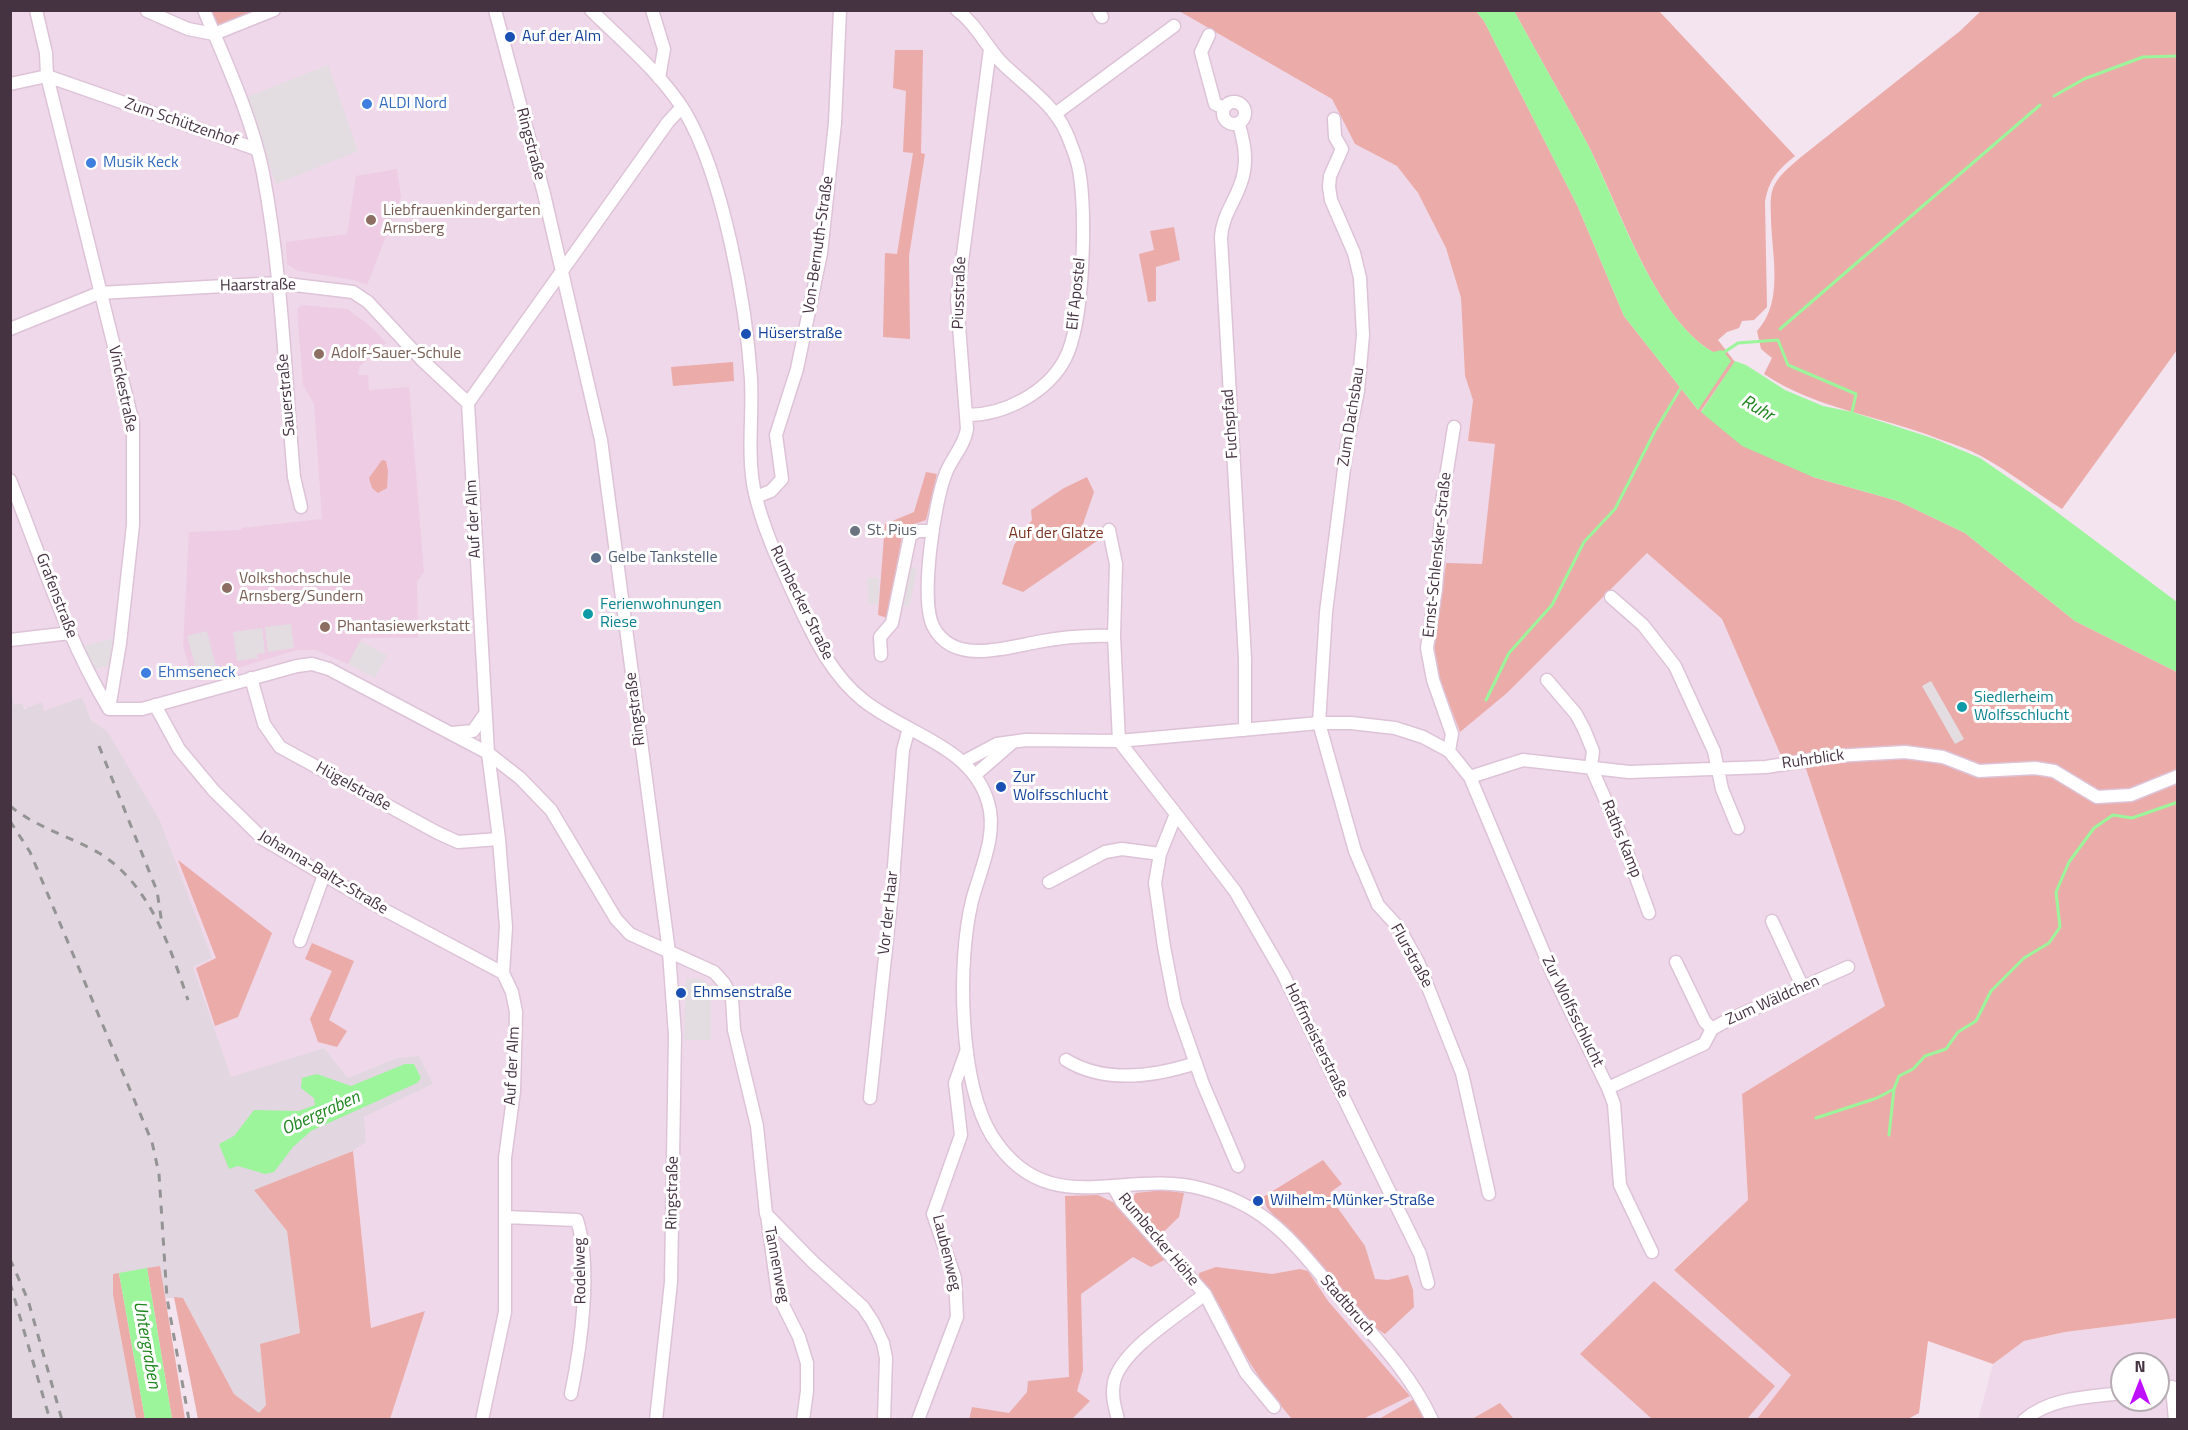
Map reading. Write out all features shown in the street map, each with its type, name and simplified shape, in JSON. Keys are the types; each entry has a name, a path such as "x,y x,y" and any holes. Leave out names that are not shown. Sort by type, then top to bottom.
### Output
{"street":[{"name":"Vinckestraße","path":"36,10 46,53 47,76 133,423 133,525 109,709"},
{"path":"204,10 256,149"},
{"path":"147,11 188,29 214,34 274,10"},
{"name":"Ringstraße","path":"495,10 602,440 669,952 675,1035 671,1282 656,1419"},
{"name":"Rumbecker Straße","path":"591,10 658,78 682,107 704,149 714,179 738,285 750,362 751,464 756,497 780,564 826,657 864,702 963,762 975,775 988,803 992,823 971,904 966,939 967,1051 972,1082 981,1114 1005,1154 1033,1177 1051,1184 1093,1189 1152,1182 1176,1184 1200,1188 1246,1207"},
{"path":"652,10 664,49 658,78"},
{"name":"Von-Bernuth-Straße","path":"756,497 771,491 782,479 776,435 797,369 819,266 836,123 840,10"},
{"name":"Elf Apostel","path":"957,10 990,49 1055,114 1072,148 1079,169 1081,185 1080,278 1072,338 1058,370 1026,398 999,411 967,416"},
{"path":"1055,114 1174,26"},
{"path":"1209,35 1201,52 1202,63 1215,104 1224,108 1223,115 1226,122 1239,124"},
{"name":"Piusstraße","path":"990,49 957,300 967,416 965,440 945,476 933,531 929,576 932,622 940,636 953,647 969,651 992,651 1077,636 1113,636"},
{"path":"10,84 47,76"},
{"name":"Zum Schützenhof","path":"47,76 256,149 263,172 278,283"},
{"name":"Fuchspfad","path":"1224,108 1233,102 1244,107 1245,116 1239,124 1245,145 1244,173 1226,213 1221,238 1245,659 1245,730"},
{"path":"468,403 668,122 682,107"},
{"name":"Zum Dachsbau","path":"1319,723 1327,601 1347,446 1358,392 1363,335 1360,278 1354,253 1331,200 1329,187 1330,176 1342,149 1335,136 1334,119"},
{"name":"Haarstraße","path":"10,329 99,293 278,283 353,292 368,302 421,359 468,403"},
{"name":"Sauerstraße","path":"278,283 294,477 301,507"},
{"name":"Auf der Alm","path":"468,403 485,713 506,927 503,973 512,992 516,1012 514,1091 505,1158 505,1312 482,1419"},
{"name":"Ernst-Schlensker-Straße","path":"1449,751 1452,734 1433,680 1427,648 1436,588 1442,502 1454,428"},
{"name":"Grafenstraße","path":"10,480 70,633 91,680 109,709"},
{"path":"1109,530 1116,564 1113,636 1119,741 1176,814 1160,854 1155,883 1164,948 1175,1004 1196,1063 1238,1166"},
{"path":"881,655 880,637 892,623 910,536 917,531 933,531"},
{"path":"1611,597 1643,625 1675,666 1714,751 1722,789 1738,828"},
{"path":"10,640 70,633"},
{"path":"109,709 142,709 251,678 312,664 329,669 488,753 520,778 551,810 616,919 630,934 714,972 724,982 732,998 734,1030 757,1126 766,1214 862,1307 873,1322 883,1343 886,1358 884,1419"},
{"name":"Hügelstraße","path":"251,678 264,724 280,747 448,838 458,842 499,839"},
{"name":"Raths Kamp","path":"1546,680 1576,714 1593,751 1591,767 1620,833 1649,913"},
{"name":"Johanna-Baltz-Straße","path":"155,705 179,749 228,805 263,838 381,908 503,973"},
{"path":"450,733 473,731 485,713"},
{"path":"963,762 986,748 1013,742 1056,739 1119,741 1319,723 1395,728 1423,737 1449,751 1470,777"},
{"name":"Flurstraße","path":"1319,723 1355,851 1377,905 1399,928 1418,962 1462,1073 1489,1194"},
{"name":"Vor der Haar","path":"870,1098 892,892 903,750 909,728"},
{"path":"975,775 1013,742"},
{"name":"Ruhrblick","path":"1470,777 1523,760 1629,772 1766,767 1835,756 1922,753 1943,757 1979,771 2035,768 2054,771 2097,797 2131,795 2178,776"},
{"name":"Zur Wolfsschlucht","path":"1470,777 1554,976 1608,1088 1614,1104 1620,1185 1652,1252"},
{"name":"Hoffmeisterstraße","path":"1176,814 1235,891 1283,975 1420,1254 1428,1283"},
{"path":"1049,882 1105,852 1122,849 1160,854"},
{"path":"300,941 324,875"},
{"path":"1772,921 1803,988"},
{"path":"1676,962 1705,1022 1712,1029"},
{"name":"Zum Wäldchen","path":"1608,1088 1704,1044 1712,1029 1848,967"},
{"name":"Laubenweg","path":"918,1419 957,1317 955,1278 933,1214 961,1135 955,1083 967,1051"},
{"path":"1066,1060 1082,1070 1116,1076 1177,1070 1196,1063"},
{"name":"Rumbecker Höhe","path":"1113,1186 1122,1202 1204,1294 1246,1373 1274,1407"},
{"name":"Stadtbruch","path":"1246,1207 1269,1221 1292,1242 1406,1375 1432,1419"},
{"name":"Tannenweg","path":"766,1214 778,1295 799,1337 807,1363 807,1391 803,1419"},
{"name":"Rodelweg","path":"505,1217 577,1220 583,1238 583,1296 580,1350 571,1394"},
{"name":"Rumbecker Höhe","path":"1118,1419 1112,1398 1114,1381 1124,1362 1138,1347 1204,1294"},
{"path":"2175,1386 2175,1419"},
{"path":"2024,1419 2059,1401 2110,1395"}],"shaded area":[{"path":"10,11 1179,11 1332,99 1355,144 1397,166 1418,193 1446,248 1461,298 1465,376 1473,400 1468,441 1496,444 1482,565 1446,564 1434,650 1439,678 1459,731 1507,693 1647,553 1722,619 1782,758 1802,757 1885,1006 1742,1094 1748,1200 1674,1269 1791,1375 1757,1419 1424,1419 1414,1399 1377,1420 390,1419 424,1311 371,1328 353,1151 366,1142 364,1117 433,1084 397,1058 348,1078 324,1048 231,1078 193,967 212,957 107,731 91,720 82,697 44,712 14,705 10,684"},
{"path":"328,65 358,151 276,184 247,97"},
{"name":"Liebfrauenkindergarten Arnsberg","path":"397,169 401,197 367,285 354,280 298,271 287,264 286,242 347,234 356,176"},
{"path":"302,305 347,309 369,325 386,343 359,367 358,375 368,375 369,390 409,387 424,572 417,581 418,638 362,638 348,664 316,650 297,650 194,681 183,647 189,532 241,530 242,528 322,519 314,404 303,385 297,309"},
{"path":"909,565 917,569 909,607 901,606"},
{"path":"879,577 878,604 869,605 867,578"},
{"path":"291,624 294,648 268,652 265,627"},
{"path":"262,628 265,653 257,654 258,658 237,661 233,632"},
{"path":"207,631 217,671 198,676 187,636"},
{"path":"115,638 112,665 93,669 83,646"},
{"path":"360,641 387,655 375,678 348,664"},
{"path":"1931,681 1964,739 1955,744 1922,686"},
{"path":"10,684 14,705 22,704 24,709 42,702 44,711 82,697 91,720 107,731 159,819 212,958 193,967 231,1077 324,1048 348,1078 397,1058 419,1056 433,1084 364,1117 366,1142 353,1151 255,1190 287,1231 300,1333 260,1344 266,1405 259,1414 234,1394 183,1298 165,1298 159,1266 113,1275 113,1295 136,1419 11,1419"},
{"path":"686,978 701,979 711,986 711,1040 684,1040"},
{"path":"2177,1318 2177,1419 1978,1420 1993,1364 2024,1341 2065,1332"}],"green space":[{"path":"253,10 218,25 212,11"},
{"path":"1179,11 1476,11 1484,21 1578,207 1624,316 1698,410 1713,352 1692,335 1672,313 1655,287 1587,143 1514,11 1659,11 1795,156 1775,176 1765,202 1767,307 1754,320 1742,321 1739,328 1727,332 1718,340 1735,362 1701,411 1813,477 1898,501 1965,533 2075,621 2177,672 2177,1318 2065,1332 2024,1341 1993,1364 1928,1341 1919,1413 1908,1419 1757,1419 1791,1375 1674,1270 1748,1200 1742,1094 1885,1006 1802,757 1782,758 1722,619 1647,553 1507,693 1460,732 1439,678 1434,651 1446,563 1482,564 1495,444 1468,441 1473,400 1465,376 1461,298 1446,248 1418,193 1397,166 1355,144 1332,99"},
{"path":"1981,11 2177,11 2177,350 2062,509 2002,468 1971,451 1917,431 1827,404 1784,386 1764,374 1772,358 1761,349 1757,331 1771,306 1774,293 1771,201 1777,180 1801,157 1960,31"},
{"path":"895,50 923,50 921,153 925,154 909,256 910,339 883,337 885,253 897,254 913,153 903,152 906,91 893,88"},
{"path":"1174,227 1180,260 1156,267 1156,301 1148,302 1139,254 1154,250 1150,231"},
{"path":"733,362 734,381 673,386 671,367"},
{"path":"382,460 386,461 388,471 387,488 378,493 372,488 369,478"},
{"path":"926,472 937,474 926,520 909,526 902,536 887,618 878,615 885,524 914,512"},
{"name":"Auf der Glatze","path":"1087,477 1094,492 1083,524 1097,541 1023,592 1002,584 1014,545 1032,520 1031,510 1064,488"},
{"path":"178,860 272,933 238,1017 215,1026 196,968 216,958"},
{"path":"312,943 354,961 329,1020 347,1031 337,1047 318,1042 310,1019 332,971 305,959"},
{"path":"353,1151 371,1328 425,1311 390,1419 198,1419 174,1297 183,1298 234,1394 259,1413 266,1405 260,1344 300,1333 287,1231 254,1190"},
{"path":"1323,1160 1342,1184 1332,1191 1332,1200 1365,1246 1375,1279 1388,1280 1408,1275 1413,1290 1414,1307 1385,1334 1377,1329 1267,1208 1263,1197"},
{"path":"1162,1190 1184,1193 1179,1217 1153,1242 1166,1259 1151,1267 1133,1257 1081,1294 1083,1370 1077,1391 1090,1401 1071,1420 969,1420 972,1407 1009,1413 1027,1392 1028,1381 1069,1377 1065,1196 1098,1195 1123,1207 1136,1193"},
{"path":"160,1266 185,1419 172,1419 147,1268"},
{"path":"1216,1267 1272,1274 1300,1269 1308,1271 1328,1301 1410,1396 1363,1419 1292,1419 1254,1369 1213,1296 1199,1282 1199,1273"},
{"path":"119,1273 145,1419 136,1419 113,1295 113,1274"},
{"path":"1654,1281 1775,1386 1747,1419 1652,1419 1580,1354"},
{"path":"1414,1399 1424,1419 1377,1420"},
{"path":"1500,1403 1514,1419 1472,1419"}],"water":[{"path":"1476,11 1514,11 1587,143 1655,287 1673,314 1692,336 1713,352 1722,350 1731,361 1698,410 1624,316 1578,207 1484,21"},
{"name":"Ruhr","path":"1735,361 1746,365 1785,390 1823,406 1852,412 1935,439 1980,458 2038,498 2177,602 2177,672 2075,621 1965,533 1898,501 1813,477 1742,446 1701,412"},
{"name":"Obergraben","path":"405,1064 414,1064 421,1078 417,1083 311,1131 293,1147 274,1172 265,1174 238,1166 229,1169 219,1144 234,1136 254,1110 299,1111 315,1105 314,1098 301,1088 302,1078 317,1074 351,1086"},
{"name":"Untergraben","path":"147,1268 172,1419 145,1419 119,1273"}],"waterway":[{"path":"2054,96 2084,79 2143,57 2178,56"},
{"path":"1780,329 2040,105"},
{"path":"1723,353 1738,343 1778,340 1788,365 1856,394 1852,412"},
{"path":"1486,700 1509,653 1552,605 1584,542 1615,509 1655,431 1682,386"},
{"path":"1816,1118 1877,1098 1894,1089 1899,1076 1913,1069 1925,1056 1946,1049 1958,1032 1976,1021 1991,991 2024,958 2049,943 2060,927 2056,892 2069,862 2094,828 2113,815 2132,818 2178,802"},
{"path":"1889,1135 1894,1089"}],"railway":[{"path":"99,746 157,891 162,924"},
{"path":"10,806 42,826 99,853 117,866 132,882 156,918 174,959 188,1000"},
{"path":"10,821 30,852 152,1142 159,1174 167,1298 189,1420"},
{"path":"10,1259 28,1300 62,1420"},
{"path":"10,1283 50,1420"}],"place":[{"name":"Auf der Alm","path":"510,37"},
{"name":"ALDI Nord","path":"367,104"},
{"name":"Musik Keck","path":"91,163"},
{"name":"Liebfrauenkindergarten Arnsberg","path":"371,220"},
{"name":"Hüserstraße","path":"746,334"},
{"name":"Adolf-Sauer-Schule","path":"319,354"},
{"name":"St. Pius","path":"855,531"},
{"name":"Gelbe Tankstelle","path":"596,558"},
{"name":"Volkshochschule Arnsberg/Sundern","path":"227,588"},
{"name":"Ferienwohnungen Riese","path":"588,614"},
{"name":"Phantasiewerkstatt","path":"325,627"},
{"name":"Ehmseneck","path":"146,673"},
{"name":"Siedlerheim Wolfsschlucht","path":"1962,707"},
{"name":"Zur Wolfsschlucht","path":"1001,787"},
{"name":"Ehmsenstraße","path":"681,993"},
{"name":"Wilhelm-Münker-Straße","path":"1258,1201"}]}
